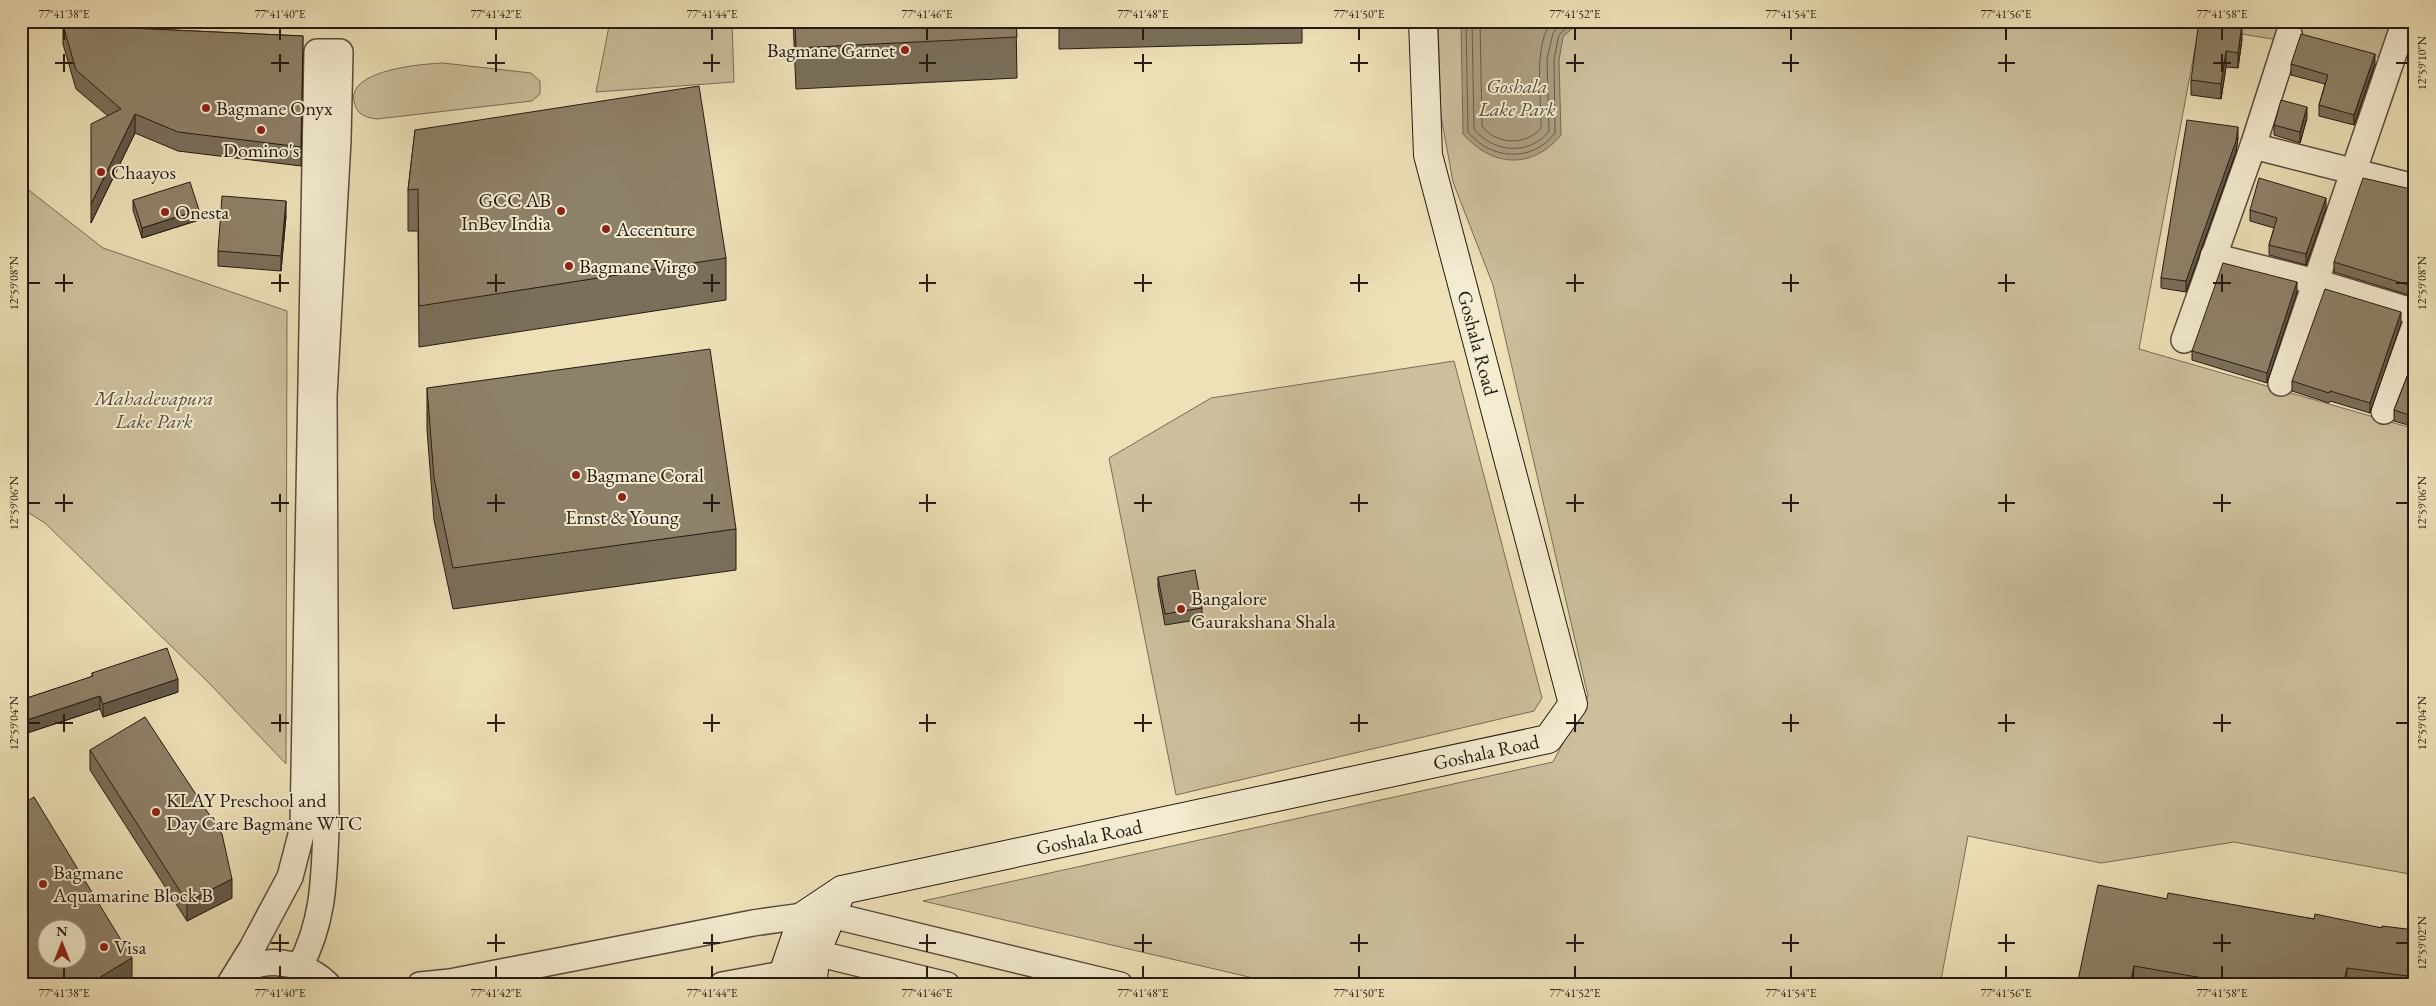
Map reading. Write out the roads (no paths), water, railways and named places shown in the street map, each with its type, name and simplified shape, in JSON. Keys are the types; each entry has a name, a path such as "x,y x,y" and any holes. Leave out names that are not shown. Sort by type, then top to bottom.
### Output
{"street":[{"name":"Goshala Road","path":"804,916 842,890 1548,739 1573,704 1428,154 1423,21"},
{"path":"2282,384 2404,21"},
{"path":"2184,340 2253,146 2289,34"},
{"path":"229,985 252,948 290,877 303,827 328,52 338,140 324,396 326,830 323,898 311,944 300,966"},
{"path":"2253,146 2415,187"},
{"path":"2214,256 2316,282 2415,312"},
{"path":"2384,411 2415,325"},
{"path":"812,985 816,953 842,890"},
{"path":"783,980 804,916"},
{"path":"420,985 450,982 753,923 804,916 831,916 1120,985"},
{"path":"722,985 783,980 816,953"},
{"path":"816,953 947,985"},
{"path":"229,985 247,968 273,963 300,966 328,985"}],"water":[{"path":"1461,21 1580,21 1563,37 1559,60 1561,135 1538,154 1525,159 1499,158 1486,153 1474,145 1463,134"}],"place":[{"name":"Bagmane Garnet","path":"905,50"},
{"name":"Bagmane Onyx","path":"206,108"},
{"name":"Domino's","path":"261,130"},
{"name":"Chaayos","path":"101,172"},
{"name":"GCC AB InBev India","path":"561,211"},
{"name":"Onesta","path":"165,212"},
{"name":"Accenture","path":"606,229"},
{"name":"Bagmane Virgo","path":"569,266"},
{"name":"Bagmane Coral","path":"576,475"},
{"name":"Ernst & Young","path":"622,497"},
{"name":"Bangalore Gaurakshana Shala","path":"1181,609"},
{"name":"KLAY Preschool and Day Care Bagmane WTC","path":"156,812"},
{"name":"Bagmane Aquamarine Block B","path":"43,884"},
{"name":"Visa","path":"104,947"}],"park label":[{"name":"Goshala Lake Park","path":"1517,98"},
{"name":"Mahadevapura Lake Park","path":"154,410"}]}
